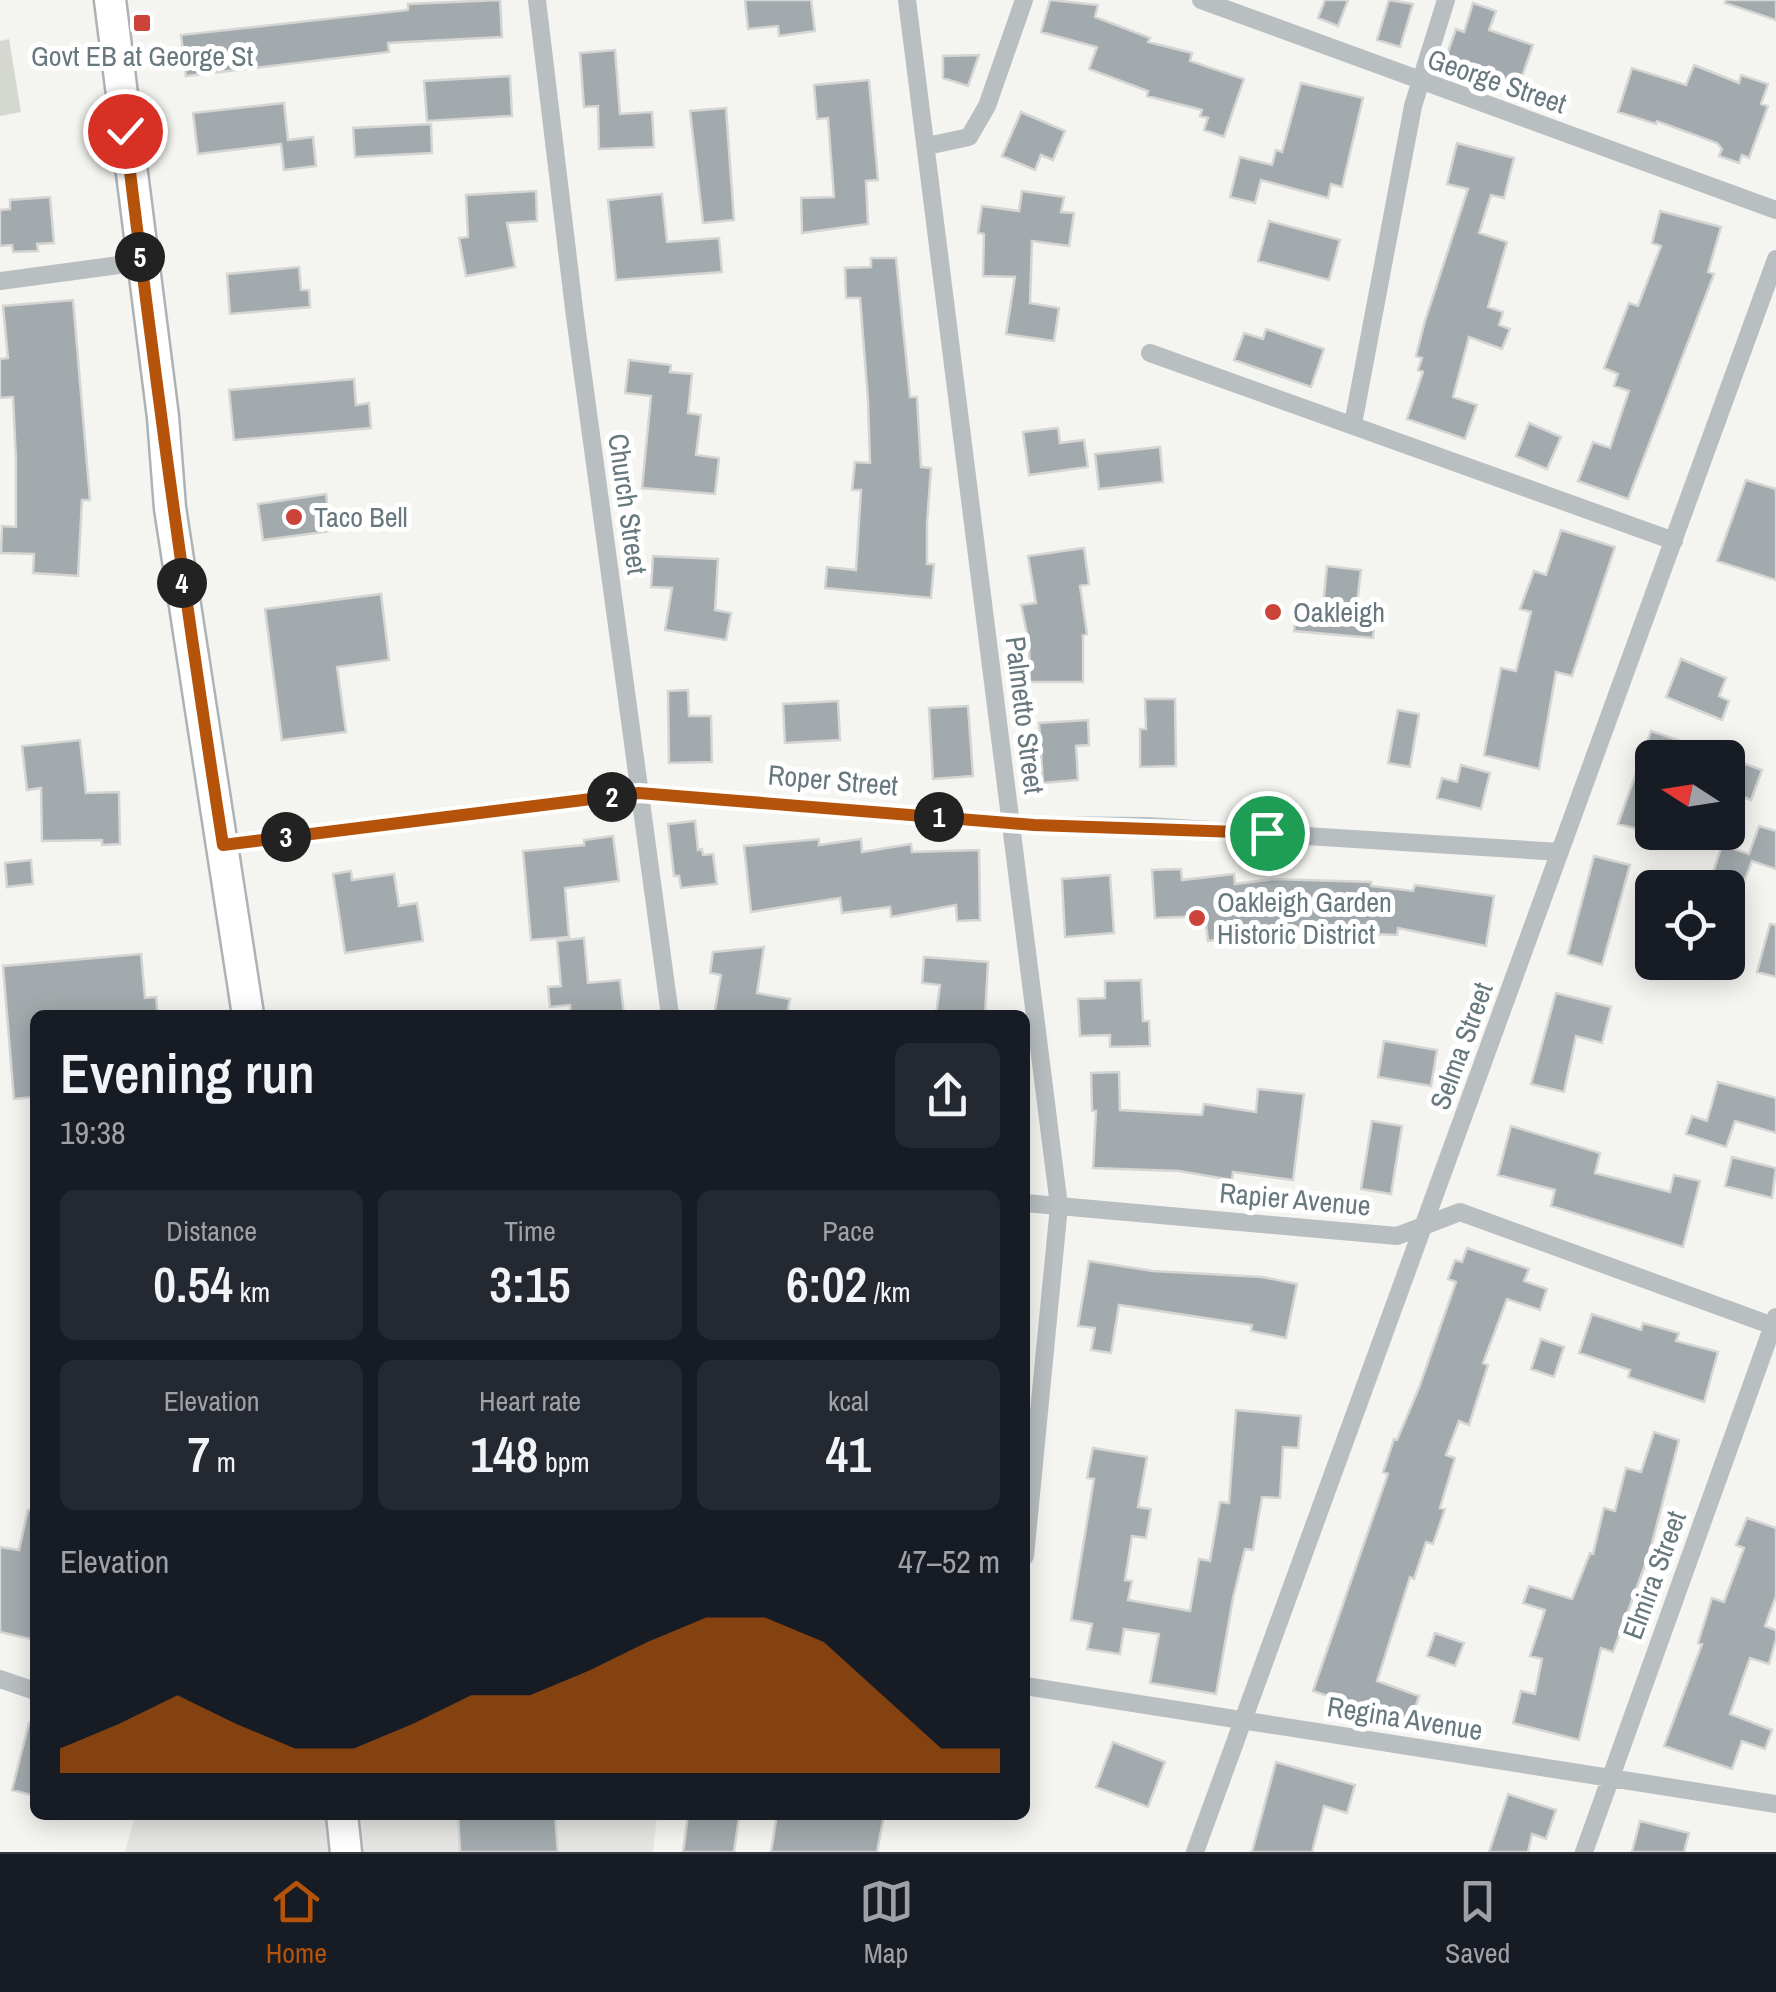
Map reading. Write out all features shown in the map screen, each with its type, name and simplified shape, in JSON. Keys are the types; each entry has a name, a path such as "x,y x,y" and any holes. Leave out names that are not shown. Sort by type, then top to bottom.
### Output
{"main road":[{"path":"110,0 163,417 170,508 247,1010"},
{"path":"343,1820 346,1852"}],"street":[{"name":"Church Street","path":"537,0 669,1010"},
{"name":"Palmetto Street","path":"907,0 1059,1206 1030,1505"},
{"path":"927,146 969,137 988,106 1024,0"},
{"name":"George Street","path":"1201,0 1776,210"},
{"path":"1352,424 1419,82 1446,0"},
{"name":"Selma Street","path":"1196,1852 1776,259"},
{"path":"0,282 141,262"},
{"path":"1150,353 1674,542"},
{"name":"Roper Street","path":"223,845 639,793 1011,823 1148,826 1560,852"},
{"name":"Rapier Avenue","path":"1030,1203 1397,1236 1460,1212 1775,1323"},
{"name":"Elmira Street","path":"1584,1852 1775,1323"},
{"path":"0,1679 30,1689"},
{"name":"Regina Avenue","path":"1030,1687 1776,1804"}],"shaded area":[{"path":"9,39 21,112 0,116 0,41"},
{"path":"134,1820 656,1820 653,1852 125,1852"}],"building":[{"path":"500,0 502,37 388,43 389,52 186,76 181,35 408,10 408,4"},
{"path":"745,0 811,0 815,31 779,36 778,26 748,29"},
{"path":"1050,0 1098,5 1095,17 1150,38 1148,42 1192,53 1190,61 1244,79 1224,137 1204,130 1208,118 1200,116 1202,110 1147,96 1148,91 1089,69 1097,47 1041,32"},
{"path":"1325,0 1348,0 1338,26 1318,18"},
{"path":"1389,0 1413,4 1400,47 1377,40"},
{"path":"1776,0 1776,20 1725,3"},
{"path":"1473,3 1496,11 1489,30 1533,45 1518,88 1488,77 1486,84 1442,69 1456,29 1464,32"},
{"path":"615,50 620,114 652,112 654,147 599,149 598,106 584,107 580,53"},
{"path":"979,55 968,86 943,78 943,56"},
{"path":"1694,65 1739,83 1741,75 1768,84 1761,104 1768,106 1749,158 1742,155 1739,163 1719,156 1722,149 1717,143 1657,121 1656,124 1618,112 1632,68 1686,85"},
{"path":"510,76 512,116 427,121 424,81"},
{"path":"869,80 878,180 866,181 868,224 802,233 801,198 834,197 828,118 817,119 814,85"},
{"path":"1301,83 1363,98 1342,187 1331,184 1328,198 1261,180 1255,203 1230,197 1240,157 1272,165 1276,150 1282,152"},
{"path":"284,103 288,140 313,137 316,166 284,170 281,144 198,154 193,113"},
{"path":"726,108 734,220 703,223 690,111"},
{"path":"1021,112 1065,131 1053,160 1041,155 1035,170 1002,156"},
{"path":"431,124 432,153 355,157 353,128"},
{"path":"1457,143 1514,158 1504,198 1491,195 1479,233 1507,242 1488,307 1503,312 1499,325 1510,329 1502,349 1469,337 1453,397 1477,405 1465,439 1407,419 1423,372 1418,370 1422,358 1416,356 1425,321 1468,189 1447,184"},
{"path":"536,191 537,221 507,223 515,267 466,276 459,238 468,237 466,195"},
{"path":"1022,191 1064,197 1061,212 1074,213 1069,246 1032,241 1030,303 1059,308 1054,341 1006,334 1015,277 983,276 984,234 978,233 982,206 1019,211"},
{"path":"662,194 667,242 719,238 722,272 616,280 608,200"},
{"path":"50,197 54,243 37,244 38,251 13,252 12,245 0,246 0,210 10,209 10,200"},
{"path":"1660,211 1721,227 1708,272 1714,274 1628,499 1578,481 1593,442 1610,448 1629,391 1614,386 1618,374 1604,368 1629,303 1638,306 1661,246 1652,243"},
{"path":"1269,221 1340,240 1329,280 1258,261"},
{"path":"871,258 896,258 910,397 917,397 921,467 931,468 927,564 934,564 931,598 825,588 827,567 856,570 861,490 852,490 855,462 870,463 868,400 860,298 846,298 845,268 871,267"},
{"path":"299,267 301,290 309,290 310,307 230,314 227,274"},
{"path":"73,300 90,500 82,500 78,576 33,573 34,554 1,553 2,526 16,527 13,397 0,398 0,359 8,358 3,306"},
{"path":"1266,329 1324,349 1311,387 1234,360 1244,333 1263,339"},
{"path":"629,360 671,365 670,372 692,374 688,413 701,415 696,455 719,458 715,494 642,488 651,396 625,393"},
{"path":"354,379 356,405 369,403 371,428 234,440 229,390"},
{"path":"1529,423 1561,437 1547,469 1516,456"},
{"path":"1058,428 1060,443 1084,440 1088,467 1029,475 1023,432"},
{"path":"1160,447 1163,482 1099,489 1095,454"},
{"path":"1746,480 1776,489 1776,580 1717,561"},
{"name":"Taco Bell","path":"326,494 331,531 263,540 258,504"},
{"path":"1561,530 1615,547 1572,676 1556,672 1539,769 1484,755 1501,668 1516,671 1531,612 1520,609 1534,571 1546,575"},
{"path":"1084,548 1089,584 1080,586 1087,634 1083,635 1083,682 1030,682 1029,643 1021,605 1036,603 1028,556"},
{"path":"653,556 718,559 715,610 731,613 726,640 665,630 672,588 651,587"},
{"path":"1327,566 1361,570 1356,611 1375,613 1373,638 1294,631 1297,604 1323,606"},
{"path":"381,594 389,660 337,667 346,732 282,740 265,609"},
{"path":"1681,659 1726,678 1719,696 1729,701 1722,720 1666,697"},
{"path":"688,690 689,716 711,716 712,762 669,763 668,691"},
{"path":"1145,699 1175,699 1176,766 1140,767 1140,729 1146,729"},
{"path":"838,701 840,740 785,743 783,704"},
{"path":"968,706 973,776 933,779 929,708"},
{"path":"1398,710 1419,714 1410,767 1388,763"},
{"path":"1088,720 1089,745 1076,746 1078,780 1043,783 1039,723"},
{"path":"1651,731 1678,740 1648,740"},
{"path":"80,740 86,793 119,792 120,844 102,845 102,840 42,841 41,788 27,790 22,746"},
{"path":"1745,764 1762,770 1751,800 1745,798"},
{"path":"1461,765 1490,773 1481,809 1437,798 1442,778 1457,782"},
{"path":"1635,776 1635,828 1618,824"},
{"path":"695,821 698,850 702,849 703,855 713,854 717,884 681,888 679,876 674,876 668,824"},
{"path":"1759,826 1776,831 1776,869 1752,861 1745,879 1745,870 1714,870 1720,850 1749,854"},
{"path":"613,836 619,881 565,888 569,937 531,940 523,851 584,845 584,840"},
{"path":"819,839 819,845 861,839 862,852 911,844 912,852 979,850 980,920 957,921 956,905 891,917 890,907 842,913 840,898 751,912 744,846"},
{"path":"1594,856 1630,865 1602,965 1568,954"},
{"path":"31,860 33,884 7,887 5,863"},
{"path":"1181,869 1182,880 1234,874 1235,884 1273,879 1371,882 1371,886 1413,891 1415,885 1494,896 1486,946 1398,928 1397,935 1334,932 1334,946 1301,945 1301,927 1208,941 1205,916 1155,918 1152,870"},
{"path":"351,871 352,880 394,874 399,906 417,903 423,941 345,953 333,874"},
{"path":"1110,875 1114,933 1065,937 1062,879"},
{"path":"1770,924 1776,925 1776,977 1757,972"},
{"path":"584,938 588,983 620,980 623,1010 550,1007 548,987 561,986 557,941"},
{"path":"764,947 757,993 790,999 788,1010 715,1010 721,975 710,973 713,952"},
{"path":"141,954 145,998 156,997 157,1010 30,1010 30,1097 14,1099 3,966"},
{"path":"924,957 988,962 985,1010 937,1010 940,985 922,983"},
{"path":"1141,980 1143,1021 1149,1021 1150,1046 1110,1047 1110,1035 1080,1036 1078,999 1105,998 1105,981"},
{"path":"1556,993 1611,1007 1602,1043 1576,1036 1564,1092 1531,1084"},
{"path":"1384,1041 1437,1050 1431,1086 1378,1077"},
{"path":"1119,1072 1120,1110 1202,1115 1204,1104 1256,1112 1258,1089 1304,1094 1293,1180 1233,1172 1232,1180 1179,1171 1093,1168 1096,1111 1092,1111 1091,1073"},
{"path":"1718,1082 1776,1098 1776,1133 1735,1121 1726,1147 1686,1134 1692,1116 1707,1121"},
{"path":"1372,1121 1402,1126 1391,1194 1361,1189"},
{"path":"1511,1126 1600,1153 1595,1173 1670,1192 1674,1175 1700,1181 1683,1247 1551,1206 1555,1190 1498,1175"},
{"path":"1732,1157 1776,1168 1772,1198 1725,1186"},
{"path":"1467,1248 1529,1269 1524,1281 1547,1289 1540,1310 1507,1299 1483,1363 1488,1365 1469,1425 1459,1421 1446,1455 1455,1458 1440,1508 1445,1509 1433,1544 1426,1542 1414,1579 1410,1577 1377,1681 1419,1696 1410,1724 1313,1691 1388,1474 1383,1472 1394,1439 1397,1440 1419,1388 1456,1282 1448,1279 1455,1260 1462,1262"},
{"path":"1089,1261 1153,1271 1262,1277 1297,1284 1286,1338 1251,1331 1252,1325 1119,1305 1111,1353 1091,1350 1095,1328 1078,1326"},
{"path":"1592,1314 1641,1330 1643,1323 1679,1333 1676,1341 1718,1352 1704,1402 1628,1377 1630,1370 1579,1353"},
{"path":"1541,1339 1564,1347 1554,1377 1531,1369"},
{"path":"1236,1410 1301,1416 1298,1448 1283,1447 1280,1498 1262,1497 1253,1550 1245,1549 1233,1598 1216,1694 1150,1683 1159,1634 1124,1629 1120,1654 1087,1649 1092,1624 1071,1620 1094,1479 1087,1478 1093,1448 1147,1457 1138,1507 1151,1509 1146,1538 1132,1536 1125,1580 1132,1581 1128,1600 1190,1611 1199,1559 1210,1561 1220,1502 1229,1503"},
{"path":"1654,1432 1679,1440 1649,1554 1613,1652 1601,1648 1579,1740 1513,1723 1521,1691 1535,1694 1542,1659 1530,1656 1545,1610 1523,1603 1529,1586 1572,1599 1590,1553 1593,1554 1604,1508 1615,1511 1626,1468 1641,1472"},
{"path":"30,1510 30,1639 0,1632 0,1547 19,1550"},
{"path":"1747,1518 1776,1528 1776,1596 1765,1626 1776,1630 1776,1639 1769,1664 1750,1658 1730,1714 1772,1730 1765,1749 1742,1741 1732,1769 1664,1746 1702,1644 1698,1643 1712,1598 1724,1602 1744,1548 1736,1545"},
{"path":"1435,1633 1464,1643 1455,1666 1427,1656"},
{"path":"29,1723 30,1723 30,1795 12,1790"},
{"path":"1113,1742 1165,1762 1148,1807 1096,1787"},
{"path":"1276,1762 1355,1785 1347,1813 1324,1806 1312,1852 1252,1852"},
{"path":"1508,1794 1556,1810 1546,1839 1532,1834 1528,1852 1489,1852"},
{"path":"458,1820 555,1820 558,1852 460,1852"},
{"path":"687,1820 739,1820 734,1852 683,1852"},
{"path":"776,1820 883,1820 877,1852 771,1852"},
{"path":"1640,1821 1689,1833 1684,1852 1632,1852"}],"place":[{"name":"Govt EB at George St","path":"142,23"},
{"name":"Taco Bell","path":"294,517"},
{"name":"Oakleigh","path":"1273,612"},
{"name":"Oakleigh Garden Historic District","path":"1197,918"}],"route":[{"path":"125,131 163,417 170,508 223,845 639,793 715,796 1034,825 1267,833"}]}
